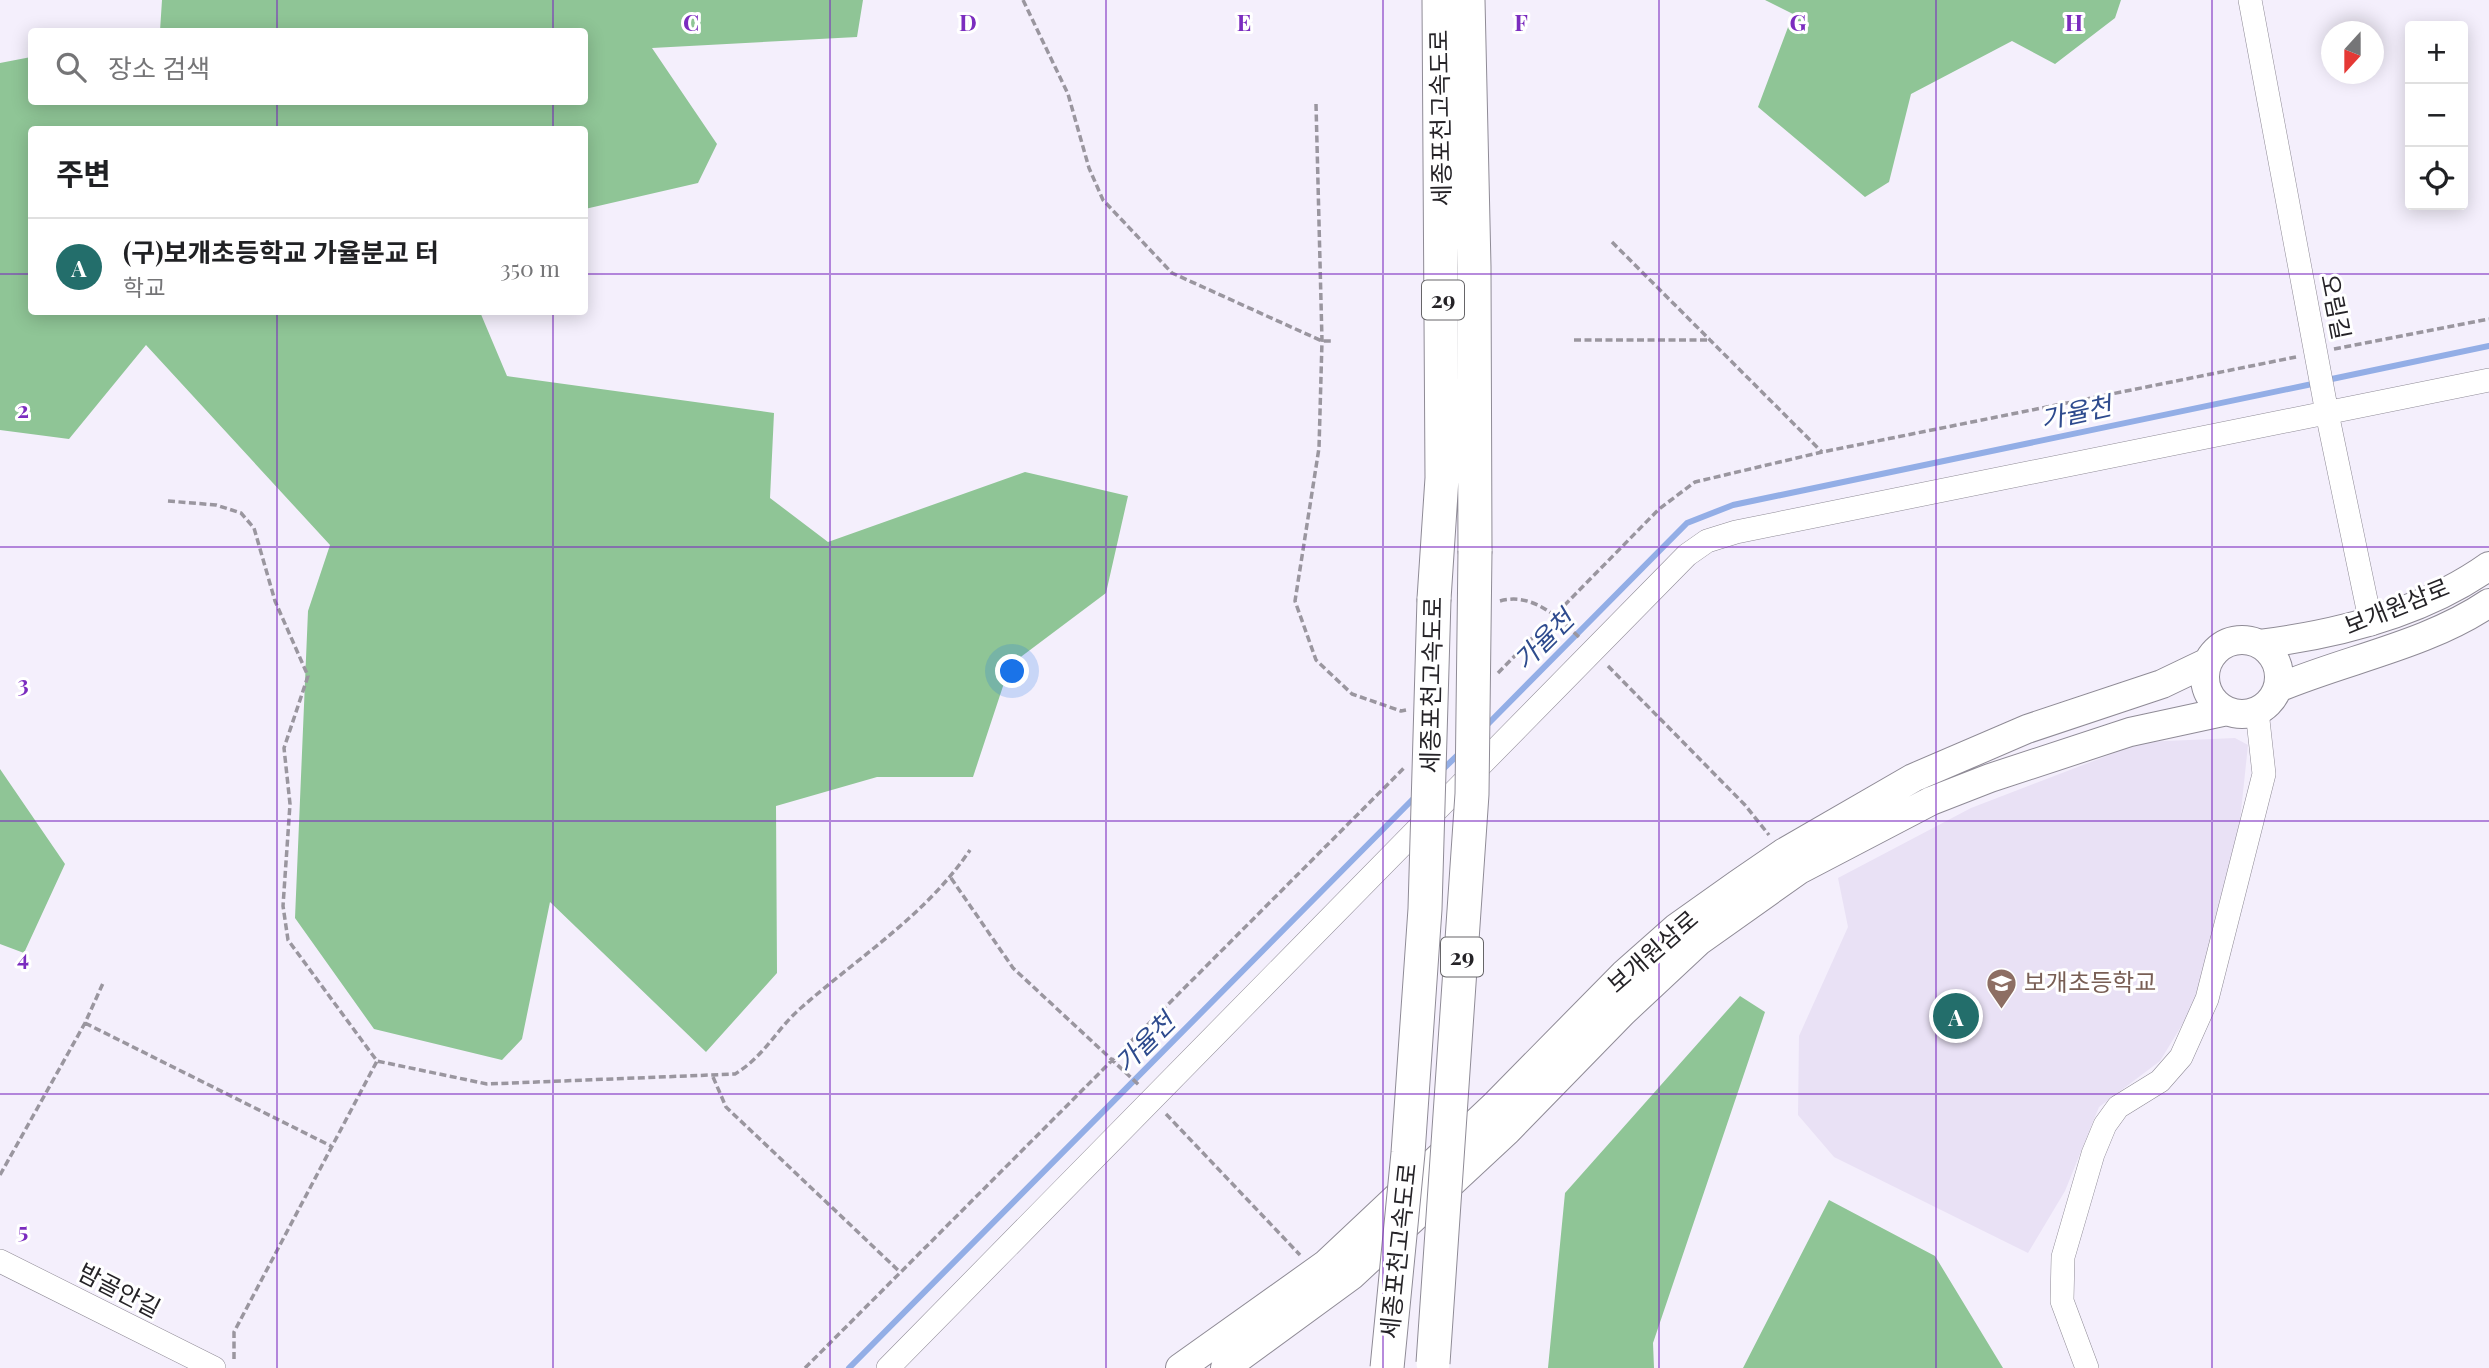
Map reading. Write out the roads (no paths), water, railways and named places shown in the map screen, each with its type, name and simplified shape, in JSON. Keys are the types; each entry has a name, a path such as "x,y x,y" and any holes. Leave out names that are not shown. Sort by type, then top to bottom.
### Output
{"highway":[{"name":"세종포천고속도로","path":"1387,1368 1408,1153 1425,909 1434,599 1442,452 1439,0"},
{"name":"세종포천고속도로","path":"1433,1365 1472,794 1474,267 1468,0"}],"main road":[{"name":"보개원삼로","path":"2260,644 2312,638 2371,624 2489,566"},
{"name":"보개원삼로","path":"2278,688 2324,669 2427,635 2489,603"},
{"path":"2235,640 2260,644 2277,662 2278,688 2273,699 2257,711 2239,714 2227,711 2217,705 2205,685 2208,662 2224,644 2235,640"},
{"name":"보개원삼로","path":"1180,1368 1316,1272 1493,1108 1624,974 1676,928 1783,853 1924,773 2027,729 2162,684 2208,662"},
{"name":"보개원삼로","path":"1225,1368 1351,1276 1507,1131 1622,1012 1699,942 1789,877 1920,807 1990,778 2130,732 2227,711"}],"street":[{"name":"오림길","path":"2250,0 2327,413 2371,624"},
{"path":"888,1368 1149,1096 1590,648 1687,555 1707,541 1736,532 2489,380"},
{"path":"2087,1368 2062,1301 2063,1257 2092,1154 2105,1125 2118,1107 2160,1081 2181,1057 2207,999 2264,774 2257,711"},
{"name":"밤골안길","path":"0,1261 214,1368"}],"waterway":[{"name":"가율천","path":"2327,380 2489,346"},
{"name":"가율천","path":"1484,728 1687,523 1733,505 2317,383"},
{"name":"가율천","path":"1442,770 1462,751"},
{"name":"가율천","path":"849,1368 1417,795"}],"place":[{"name":"보개초등학교","path":"2001,1010"},
{"name":"(구)보개초등학교 가율분교 터","path":"1956,1016"}]}
